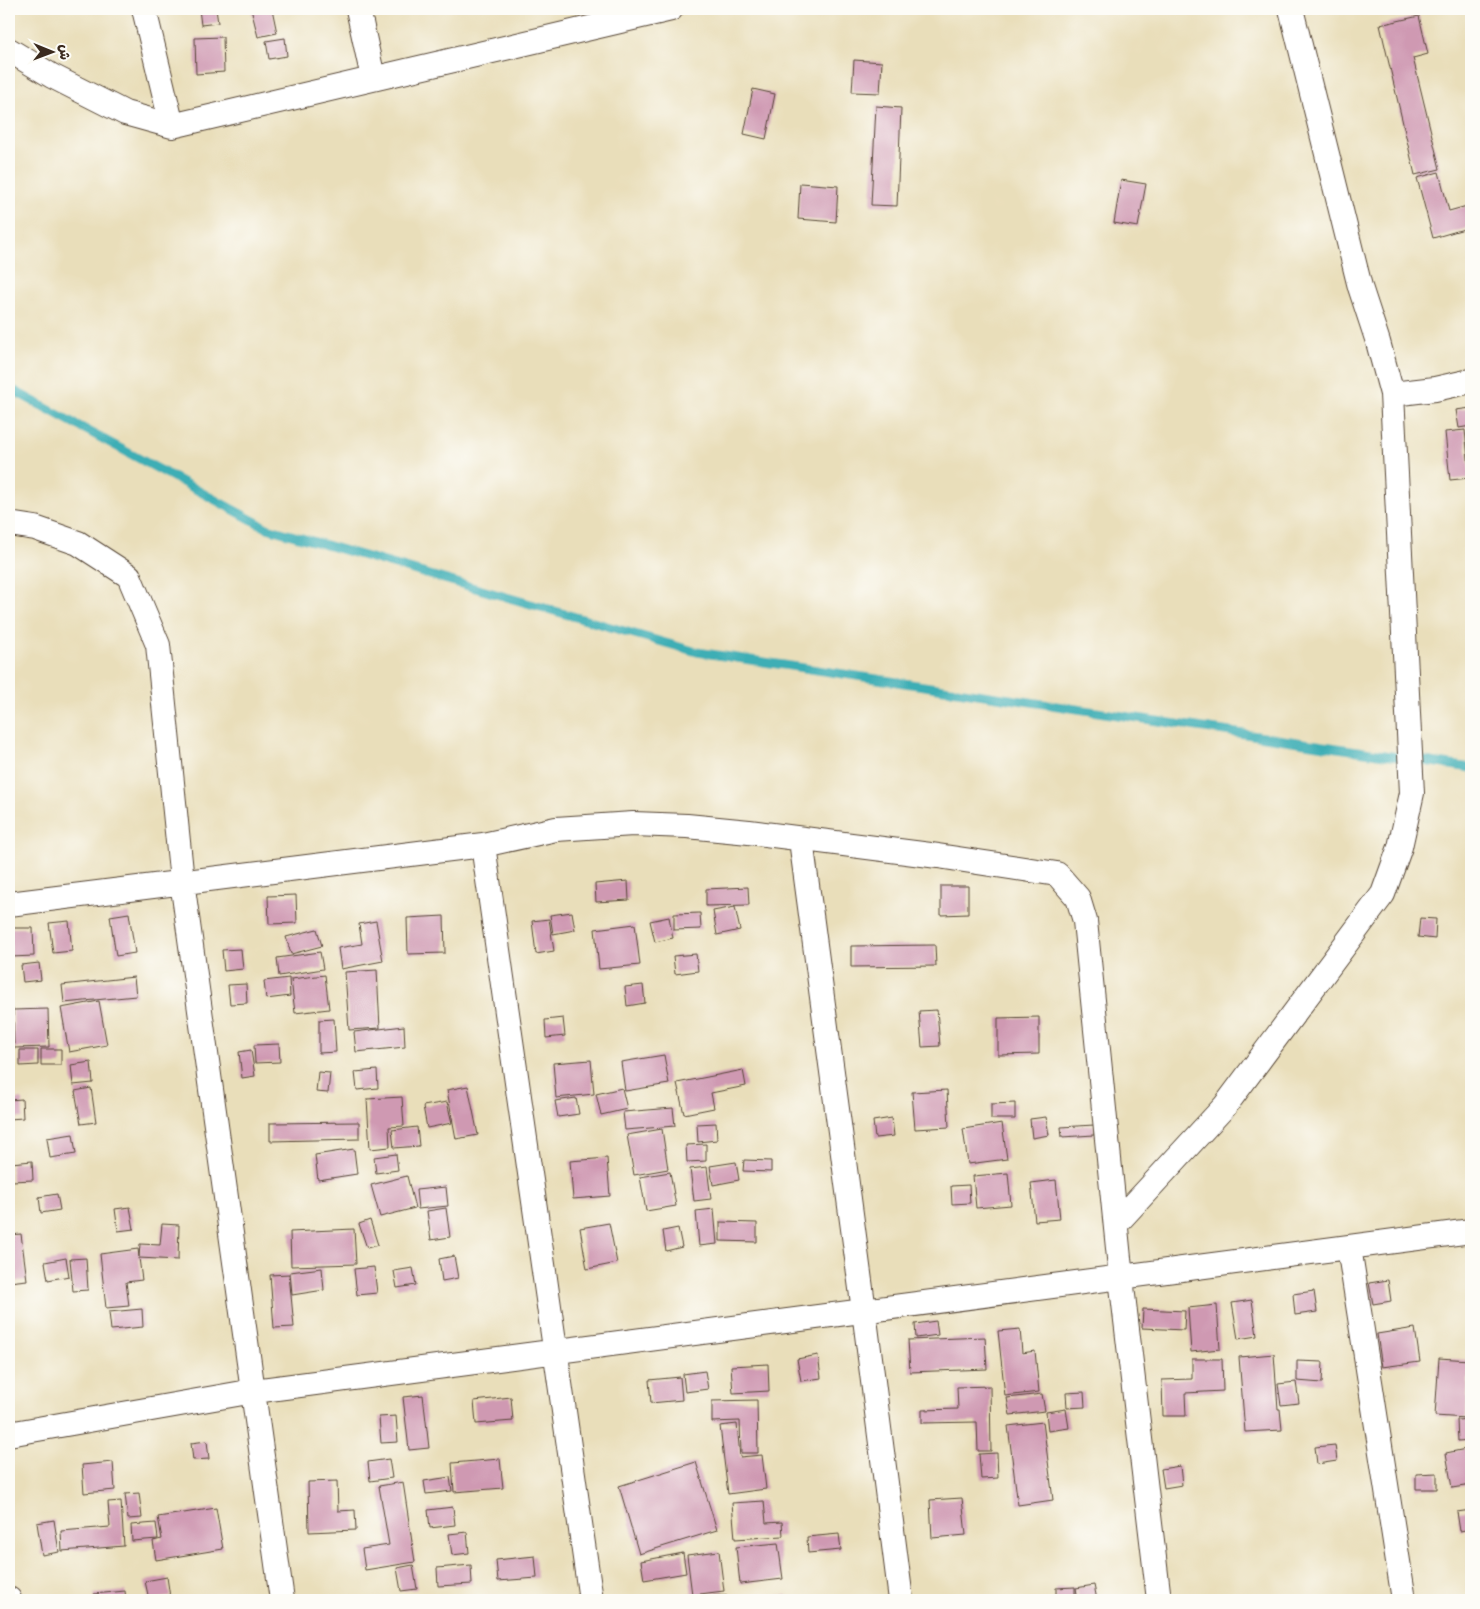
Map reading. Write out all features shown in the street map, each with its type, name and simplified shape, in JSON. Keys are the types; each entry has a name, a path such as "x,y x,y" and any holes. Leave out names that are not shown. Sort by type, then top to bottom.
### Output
{"street":[{"path":"144,9 172,126"},
{"path":"358,9 373,78"},
{"path":"9,50 52,76 126,113 172,126 373,78 590,18 671,9"},
{"path":"1116,1224 1231,1098 1383,894 1400,847 1412,793 1392,394 1360,287 1290,9"},
{"path":"1392,394 1435,389 1471,381"},
{"path":"9,524 35,528 78,543 129,576 158,645 182,881 282,1600"},
{"path":"9,904 483,845 556,829 633,824 749,832 938,856 1056,874 1078,898 1085,921 1121,1278 1159,1600"},
{"path":"801,840 901,1600"},
{"path":"483,845 591,1600"},
{"path":"9,1434 254,1391 1471,1231"},
{"path":"1348,1247 1404,1600"}],"building":[{"path":"199,9 216,9 218,23 201,25"},
{"path":"251,9 272,9 277,33 258,37"},
{"path":"1419,16 1428,54 1413,58 1440,169 1415,175 1380,25"},
{"path":"223,37 224,72 196,74 195,38"},
{"path":"285,38 287,56 269,59 266,41"},
{"path":"854,60 882,62 880,93 852,92"},
{"path":"753,89 775,94 766,139 744,134"},
{"path":"876,106 901,108 897,206 871,205"},
{"path":"1439,172 1449,211 1467,206 1471,227 1433,238 1417,178"},
{"path":"1121,180 1146,184 1138,227 1114,223"},
{"path":"800,183 838,186 836,222 798,219"},
{"path":"1471,408 1471,426 1459,428 1456,410"},
{"path":"1465,430 1470,478 1450,480 1445,432"},
{"path":"628,881 629,900 596,902 595,884"},
{"path":"941,886 968,886 968,914 941,915"},
{"path":"748,887 749,905 706,906 706,889"},
{"path":"296,895 297,923 269,924 268,896"},
{"path":"735,907 740,930 717,935 713,911"},
{"path":"572,912 575,930 553,934 550,915"},
{"path":"129,913 135,953 116,956 110,916"},
{"path":"700,913 701,929 674,930 674,914"},
{"path":"444,916 445,953 408,954 407,918"},
{"path":"669,917 673,938 655,942 650,921"},
{"path":"1420,918 1436,919 1435,939 1418,937"},
{"path":"549,919 554,951 536,954 532,921"},
{"path":"69,921 72,951 53,953 49,923"},
{"path":"376,921 383,961 341,969 338,948 362,944 359,924"},
{"path":"635,924 640,965 599,969 595,929"},
{"path":"11,928 33,928 34,956 11,957"},
{"path":"317,929 322,946 291,954 286,937"},
{"path":"935,945 936,966 851,967 851,946"},
{"path":"241,949 243,969 224,971 222,950"},
{"path":"320,952 323,969 279,976 277,958"},
{"path":"696,954 698,971 675,974 673,956"},
{"path":"39,963 41,980 23,982 21,965"},
{"path":"377,970 380,1028 349,1030 345,972"},
{"path":"325,975 329,1009 295,1013 291,979"},
{"path":"134,977 136,996 64,1003 62,985"},
{"path":"289,978 290,996 266,999 264,981"},
{"path":"246,984 247,1003 230,1004 228,985"},
{"path":"643,985 645,1003 627,1006 625,987"},
{"path":"99,1001 107,1045 69,1052 61,1008"},
{"path":"48,1009 49,1047 14,1048 13,1010"},
{"path":"937,1010 940,1046 922,1047 919,1011"},
{"path":"1039,1017 1039,1054 998,1055 998,1018"},
{"path":"563,1018 565,1036 546,1038 545,1020"},
{"path":"334,1019 336,1052 319,1053 319,1020"},
{"path":"404,1026 405,1047 356,1052 354,1032"},
{"path":"279,1044 280,1062 255,1063 254,1045"},
{"path":"41,1049 61,1049 61,1065 41,1065"},
{"path":"20,1050 38,1050 38,1065 20,1066"},
{"path":"251,1050 255,1076 242,1078 239,1052"},
{"path":"664,1055 669,1084 625,1091 621,1062"},
{"path":"591,1060 594,1094 556,1098 553,1063"},
{"path":"91,1062 93,1083 73,1085 71,1065"},
{"path":"377,1070 378,1088 357,1090 355,1072"},
{"path":"743,1070 746,1086 711,1093 714,1108 684,1114 677,1083"},
{"path":"318,1072 330,1073 328,1093 316,1092"},
{"path":"468,1086 478,1135 456,1139 447,1090"},
{"path":"91,1088 96,1122 81,1124 75,1091"},
{"path":"622,1088 627,1109 601,1115 596,1094"},
{"path":"947,1090 949,1127 915,1129 912,1092"},
{"path":"402,1097 404,1126 389,1127 390,1147 370,1149 367,1099"},
{"path":"576,1098 579,1114 558,1117 555,1101"},
{"path":"22,1099 23,1118 9,1119 9,1100"},
{"path":"447,1102 452,1123 427,1128 423,1106"},
{"path":"1015,1103 1015,1119 991,1119 991,1104"},
{"path":"673,1108 675,1126 625,1130 623,1112"},
{"path":"1046,1117 1049,1135 1032,1138 1030,1119"},
{"path":"892,1118 894,1136 875,1138 873,1121"},
{"path":"359,1122 359,1139 270,1141 270,1123"},
{"path":"716,1123 717,1140 698,1142 697,1124"},
{"path":"1002,1123 1007,1159 968,1164 963,1129"},
{"path":"1094,1125 1094,1135 1062,1137 1061,1127"},
{"path":"417,1127 419,1146 394,1148 392,1130"},
{"path":"662,1129 668,1169 634,1175 627,1135"},
{"path":"73,1134 76,1154 50,1158 47,1138"},
{"path":"706,1144 706,1161 687,1162 686,1145"},
{"path":"354,1149 357,1174 318,1180 315,1155"},
{"path":"396,1154 398,1170 376,1173 374,1157"},
{"path":"607,1158 610,1196 573,1199 570,1161"},
{"path":"744,1160 771,1161 771,1172 743,1171"},
{"path":"32,1161 33,1180 12,1181 11,1163"},
{"path":"736,1162 739,1180 713,1185 710,1166"},
{"path":"707,1167 711,1199 694,1201 690,1169"},
{"path":"670,1172 676,1206 646,1211 640,1177"},
{"path":"1008,1173 1011,1205 976,1208 973,1176"},
{"path":"407,1176 415,1208 380,1217 371,1185"},
{"path":"1056,1180 1060,1219 1035,1221 1031,1183"},
{"path":"969,1185 970,1203 952,1204 951,1186"},
{"path":"446,1187 448,1206 418,1209 416,1190"},
{"path":"57,1194 60,1210 41,1213 39,1197"},
{"path":"130,1207 134,1229 118,1231 115,1209"},
{"path":"446,1208 450,1237 431,1240 427,1211"},
{"path":"714,1209 717,1244 699,1246 696,1211"},
{"path":"370,1220 378,1245 367,1248 359,1224"},
{"path":"720,1222 757,1223 757,1242 720,1241"},
{"path":"609,1223 617,1263 587,1269 580,1228"},
{"path":"162,1224 179,1225 178,1260 139,1258 142,1280 126,1282 129,1306 106,1308 100,1254 138,1249 139,1257 140,1244 160,1245"},
{"path":"678,1228 682,1247 666,1251 663,1231"},
{"path":"354,1229 356,1264 291,1266 290,1232"},
{"path":"21,1234 27,1280 9,1282 9,1235"},
{"path":"454,1256 458,1278 442,1281 439,1259"},
{"path":"66,1258 69,1276 48,1280 45,1262"},
{"path":"86,1258 88,1290 73,1291 70,1259"},
{"path":"1468,1266 1471,1266 1471,1288 1470,1288"},
{"path":"374,1267 377,1293 357,1295 354,1269"},
{"path":"322,1268 324,1290 292,1295 290,1272"},
{"path":"413,1268 416,1285 397,1288 394,1271"},
{"path":"289,1274 294,1327 274,1328 270,1275"},
{"path":"1388,1280 1391,1301 1373,1304 1369,1283"},
{"path":"1314,1291 1317,1312 1295,1315 1293,1294"},
{"path":"1252,1300 1257,1336 1238,1339 1232,1303"},
{"path":"1217,1305 1220,1349 1191,1352 1188,1308"},
{"path":"142,1309 143,1327 111,1330 109,1312"},
{"path":"1143,1309 1185,1311 1184,1330 1142,1328"},
{"path":"936,1321 938,1335 916,1338 915,1324"},
{"path":"1415,1328 1420,1362 1382,1367 1377,1334"},
{"path":"1020,1329 1022,1353 1035,1351 1039,1392 1005,1396 998,1331"},
{"path":"985,1337 987,1369 910,1372 908,1340"},
{"path":"1274,1354 1278,1409 1280,1409 1282,1430 1245,1432 1239,1357"},
{"path":"818,1355 821,1378 801,1381 797,1359"},
{"path":"1439,1358 1469,1360 1466,1418 1435,1416"},
{"path":"1192,1359 1222,1359 1223,1391 1185,1393 1186,1416 1163,1416 1162,1380 1192,1379"},
{"path":"1297,1361 1323,1362 1322,1383 1297,1381"},
{"path":"768,1364 769,1391 733,1393 731,1366"},
{"path":"705,1371 708,1389 685,1392 683,1374"},
{"path":"680,1377 682,1400 651,1403 649,1380"},
{"path":"1296,1382 1299,1403 1281,1405 1278,1384"},
{"path":"990,1386 991,1451 978,1451 977,1422 922,1423 922,1410 958,1409 957,1387"},
{"path":"1084,1392 1085,1407 1067,1408 1066,1393"},
{"path":"1042,1394 1045,1411 1010,1415 1007,1398"},
{"path":"423,1395 429,1448 409,1450 403,1397"},
{"path":"511,1397 513,1421 476,1424 474,1401"},
{"path":"757,1400 758,1453 741,1453 740,1421 712,1422 712,1401"},
{"path":"1066,1409 1069,1428 1048,1431 1046,1412"},
{"path":"396,1416 398,1442 381,1443 379,1417"},
{"path":"1471,1419 1471,1440 1458,1441 1457,1420"},
{"path":"1043,1422 1053,1500 1018,1505 1008,1426"},
{"path":"737,1424 740,1457 762,1455 766,1489 728,1494 720,1426"},
{"path":"207,1441 209,1459 193,1460 191,1443"},
{"path":"1335,1445 1337,1461 1317,1464 1315,1447"},
{"path":"1471,1448 1471,1485 1452,1488 1446,1453"},
{"path":"997,1453 998,1478 981,1479 979,1454"},
{"path":"389,1459 392,1478 370,1481 368,1462"},
{"path":"500,1459 503,1488 454,1492 452,1463"},
{"path":"113,1462 115,1490 84,1493 82,1465"},
{"path":"696,1462 717,1530 639,1554 619,1486"},
{"path":"1180,1466 1182,1485 1164,1488 1161,1469"},
{"path":"1437,1473 1437,1489 1416,1489 1416,1474"},
{"path":"450,1477 452,1491 426,1494 424,1481"},
{"path":"337,1481 338,1511 355,1510 356,1530 309,1532 308,1482"},
{"path":"403,1482 415,1562 365,1570 362,1549 389,1545 379,1486"},
{"path":"139,1493 142,1518 128,1519 125,1494"},
{"path":"962,1498 966,1535 932,1538 930,1500"},
{"path":"121,1501 124,1546 62,1551 61,1531 110,1527 108,1502"},
{"path":"764,1501 766,1523 782,1522 783,1536 735,1539 732,1503"},
{"path":"453,1507 455,1525 430,1528 428,1510"},
{"path":"216,1508 223,1549 156,1560 153,1541 162,1539 158,1517"},
{"path":"1471,1510 1471,1529 1460,1531 1457,1512"},
{"path":"54,1520 59,1552 42,1555 37,1523"},
{"path":"156,1523 158,1539 132,1541 131,1525"},
{"path":"467,1532 469,1553 452,1555 449,1534"},
{"path":"839,1534 841,1550 808,1553 807,1537"},
{"path":"778,1543 783,1579 740,1584 736,1547"},
{"path":"719,1551 724,1591 692,1595 687,1555"},
{"path":"683,1553 686,1573 644,1580 641,1561"},
{"path":"535,1556 537,1578 498,1581 496,1560"},
{"path":"413,1565 417,1589 401,1591 397,1568"},
{"path":"471,1565 472,1584 438,1586 437,1568"},
{"path":"167,1577 170,1597 149,1600 145,1581"},
{"path":"1094,1585 1097,1600 1078,1600 1076,1588"},
{"path":"1075,1587 1075,1600 1056,1600 1056,1588"},
{"path":"125,1591 126,1600 94,1600 94,1594"},
{"path":"726,1595 726,1600 713,1600 713,1596"},
{"path":"787,1595 788,1600 746,1600 745,1597"},
{"path":"709,1597 710,1600 690,1600 690,1599"}],"waterway":[{"path":"9,388 267,528 697,652 1471,768"}]}
